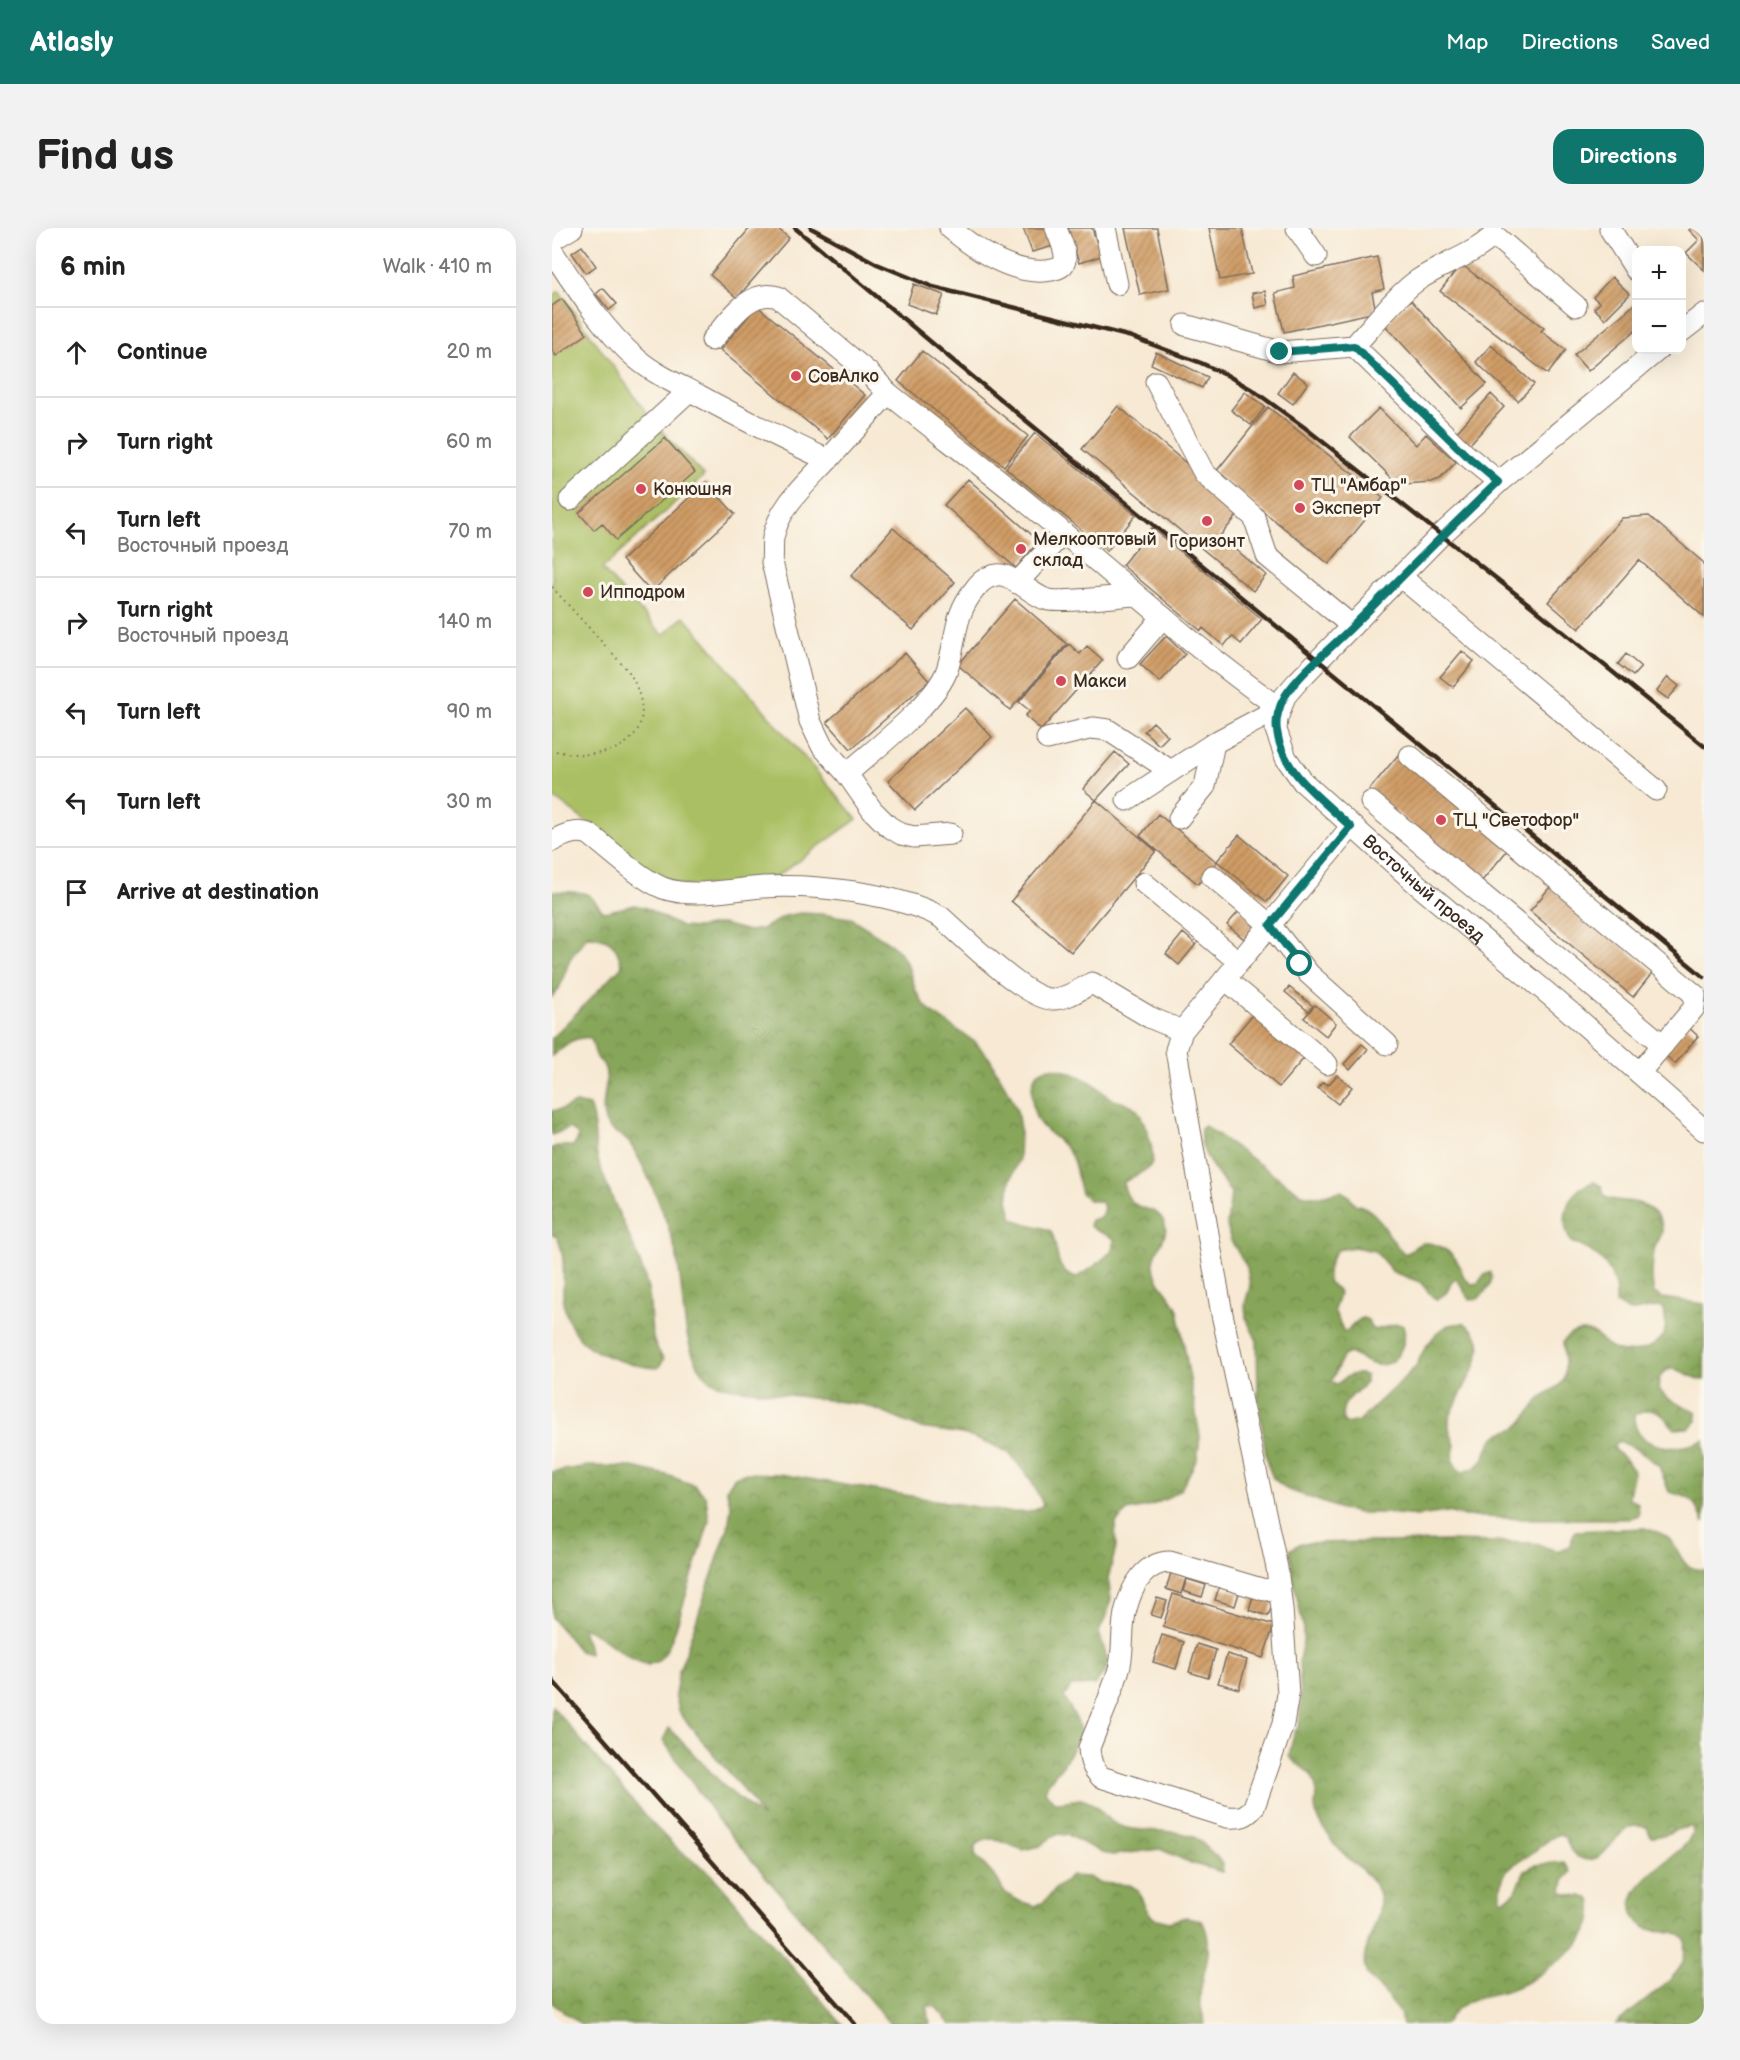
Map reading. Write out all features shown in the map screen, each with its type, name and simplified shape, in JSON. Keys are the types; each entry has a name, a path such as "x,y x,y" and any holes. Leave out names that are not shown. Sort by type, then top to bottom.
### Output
{"street":[{"path":"552,240 572,228"},
{"path":"950,228 964,240 989,255 1006,263 1040,271 1059,268 1064,264 1066,258 1056,228"},
{"path":"1105,228 1117,284"},
{"path":"1297,228 1316,256"},
{"path":"1610,229 1632,264"},
{"path":"1185,325 1280,352 1354,346 1419,279 1476,250 1496,232 1576,306"},
{"path":"552,251 575,286 613,335 638,359 658,374 761,429 828,460"},
{"path":"712,340 742,306 752,299 770,294 778,297 869,373 888,393 1063,533 1245,684 1280,708"},
{"path":"1686,328 1704,314"},
{"path":"1354,346 1466,455 1498,482"},
{"path":"1127,800 1214,743 1280,708 1285,696 1298,681 1440,536 1498,482 1653,354"},
{"path":"1156,382 1204,473 1254,517 1267,556 1353,626"},
{"path":"570,500 690,391"},
{"path":"888,393 789,503 780,518 774,537 772,562 810,721 822,746 888,826 901,834 915,837 951,834"},
{"path":"1017,583 1063,533"},
{"path":"847,774 927,702 942,682 948,669 959,614 966,600 987,578 997,574 1005,575 1048,601 1135,595"},
{"path":"1401,577 1656,790"},
{"path":"1128,658 1163,617"},
{"name":"Восточный проезд","path":"1280,708 1276,730 1286,758 1303,782 1351,827 1704,1130"},
{"path":"1047,739 1093,728 1108,730 1171,771"},
{"path":"1179,818 1205,786 1214,743"},
{"path":"1410,756 1695,995 1694,1008 1639,1073"},
{"path":"1371,802 1663,1045"},
{"path":"1279,1578 1265,1590 1170,1562 1161,1562 1144,1571 1126,1609 1120,1666 1089,1748 1094,1770 1101,1777 1240,1818 1254,1807 1283,1724 1288,1682 1279,1578 1222,1314 1176,1050 1182,1031 1351,827"},
{"path":"558,838 580,831 589,834 648,880 663,888 686,892 764,887 824,887 897,901 925,909 941,917 1025,989 1045,999 1066,997 1092,983 1149,1017 1182,1031"},
{"path":"1212,876 1270,925 1309,974 1387,1044"},
{"path":"1144,883 1239,962"},
{"path":"1224,979 1327,1064"}],"path":[{"path":"552,587 629,672 638,689 641,714 639,726 623,747 587,755 552,750"}],"green space":[{"name":"Ипподром","path":"559,291 654,423 704,476 602,569 663,635 684,616 857,819 777,876 740,885 684,886 663,880 552,796 552,297"},
{"path":"552,891 578,892 587,895 604,912 635,905 646,908 681,927 698,928 721,924 749,931 762,929 785,916 800,913 851,918 887,941 901,954 908,966 916,991 923,1003 931,1012 975,1042 991,1060 1011,1096 1017,1111 1020,1129 1019,1159 1010,1181 1008,1201 1013,1219 1051,1231 1060,1265 1063,1270 1076,1278 1113,1250 1114,1239 1089,1225 1091,1220 1101,1217 1104,1208 1101,1202 1089,1200 1081,1193 1070,1154 1036,1118 1033,1108 1033,1082 1037,1074 1044,1069 1052,1068 1072,1073 1096,1085 1112,1099 1131,1105 1140,1115 1149,1138 1152,1161 1148,1168 1123,1183 1127,1194 1137,1206 1154,1211 1164,1222 1165,1233 1154,1260 1154,1266 1160,1284 1178,1310 1200,1437 1197,1459 1181,1489 1166,1499 1147,1507 1127,1511 1115,1524 1116,1548 1108,1578 1111,1599 1099,1632 1108,1662 1105,1672 1094,1685 1071,1686 1064,1697 1078,1722 1080,1735 1045,1791 1054,1802 1081,1799 1087,1801 1111,1821 1123,1827 1176,1832 1192,1836 1223,1864 1222,1872 1191,1863 1160,1849 1113,1855 1102,1853 1068,1835 1056,1834 1040,1846 1023,1850 995,1839 987,1839 975,1845 975,1855 997,1879 1004,1892 1019,1901 1035,1906 1044,1902 1071,1876 1089,1877 1099,1883 1130,1885 1138,1890 1145,1907 1153,1918 1169,1922 1186,1917 1202,1920 1208,1940 1200,1998 1205,2024 950,2024 936,2007 927,2006 930,2024 890,2024 718,1820 663,1740 669,1728 726,1788 763,1818 749,1797 680,1714 675,1695 679,1671 728,1528 731,1507 726,1489 735,1477 746,1473 780,1474 1006,1512 1031,1511 1043,1504 1030,1479 1009,1453 991,1444 963,1434 920,1428 865,1405 727,1387 704,1375 692,1353 688,1338 677,1257 660,1205 631,1145 605,1121 603,1107 606,1072 604,1065 597,1057 591,1038 575,1040 552,1056 552,1038 622,966 611,943 601,938 587,936 570,959 559,989 552,997"},
{"path":"575,1103 589,1106 603,1176 643,1272 650,1299 652,1333 664,1359 658,1368 628,1363 595,1351 576,1335 566,1314 563,1297 562,1252 557,1237 552,1235 552,1148 573,1146 578,1135 570,1128 552,1135 552,1111"},
{"path":"1205,1126 1302,1194 1317,1196 1341,1191 1348,1195 1355,1204 1364,1207 1378,1218 1393,1241 1405,1254 1421,1244 1439,1246 1454,1257 1463,1276 1472,1284 1478,1283 1484,1275 1491,1272 1491,1284 1478,1299 1470,1299 1456,1279 1451,1282 1447,1292 1437,1300 1420,1282 1393,1272 1375,1251 1354,1247 1337,1250 1328,1269 1328,1282 1338,1290 1339,1295 1334,1310 1344,1332 1363,1318 1368,1320 1371,1328 1375,1330 1396,1324 1403,1325 1404,1331 1401,1350 1387,1364 1372,1364 1349,1353 1343,1356 1331,1382 1336,1385 1354,1374 1366,1376 1366,1383 1351,1396 1344,1406 1342,1411 1345,1424 1359,1421 1403,1379 1416,1366 1425,1348 1436,1334 1448,1325 1464,1323 1473,1330 1479,1340 1480,1350 1475,1366 1449,1418 1449,1428 1455,1445 1452,1459 1457,1468 1463,1472 1479,1465 1494,1439 1501,1433 1520,1425 1539,1399 1562,1382 1565,1370 1563,1342 1571,1334 1582,1331 1592,1333 1609,1347 1625,1352 1648,1348 1663,1335 1666,1322 1663,1308 1629,1311 1616,1304 1614,1282 1605,1265 1591,1251 1571,1242 1565,1224 1565,1215 1571,1198 1577,1191 1594,1182 1601,1186 1605,1197 1637,1203 1654,1212 1662,1224 1662,1229 1653,1257 1654,1293 1662,1298 1704,1304 1704,1380 1673,1369 1661,1376 1660,1390 1664,1395 1696,1412 1697,1421 1688,1428 1675,1429 1662,1414 1654,1410 1634,1415 1636,1427 1641,1436 1660,1446 1683,1446 1704,1440 1704,1523 1692,1501 1669,1492 1659,1466 1636,1449 1618,1441 1613,1448 1633,1471 1629,1499 1638,1503 1639,1515 1628,1519 1525,1519 1464,1516 1447,1512 1418,1516 1359,1513 1341,1509 1286,1489 1273,1478 1267,1463 1258,1398 1257,1341 1246,1318 1245,1304 1250,1286 1247,1267 1230,1239 1227,1225 1231,1193 1210,1163 1202,1146 1201,1129"},
{"path":"588,1466 632,1467 667,1475 696,1486 706,1497 709,1522 674,1634 665,1653 658,1661 648,1665 630,1657 582,1627 589,1654 579,1651 552,1618 552,1472"},
{"path":"1645,1528 1667,1537 1689,1566 1704,1570 1704,2024 1616,2024 1661,1988 1676,1972 1683,1961 1686,1941 1674,1932 1650,1929 1640,1924 1632,1908 1633,1897 1639,1886 1686,1844 1693,1827 1651,1837 1647,1827 1633,1826 1622,1832 1597,1858 1590,1860 1576,1856 1566,1838 1560,1834 1505,1873 1501,1900 1514,1892 1525,1870 1535,1865 1564,1862 1571,1872 1564,1880 1562,1892 1591,1899 1590,1924 1578,1945 1525,1983 1462,2005 1445,2024 1403,2024 1394,2005 1380,1987 1369,1978 1365,1967 1366,1949 1379,1910 1378,1891 1368,1875 1332,1841 1316,1813 1316,1788 1312,1777 1289,1756 1294,1733 1299,1726 1301,1702 1299,1660 1303,1641 1303,1625 1290,1550 1301,1543 1452,1541 1533,1543 1557,1551 1569,1547 1575,1531"},
{"path":"552,1706 648,1819 676,1848 711,1874 842,2024 581,2024 552,2003"}],"building":[{"path":"750,228 777,228 789,238 737,298 710,275"},
{"path":"1023,228 1051,228 1057,245 1032,252"},
{"path":"1068,228 1092,228 1101,256 1079,263"},
{"path":"1125,228 1157,228 1169,289 1140,295"},
{"path":"1209,228 1242,228 1252,274 1220,280"},
{"path":"1704,228 1704,270 1686,253 1699,240 1689,230"},
{"path":"582,246 596,266 586,273 572,253"},
{"path":"1377,257 1384,289 1372,292 1376,312 1284,332 1275,293 1295,288 1293,276"},
{"path":"1461,264 1544,328 1541,331 1566,350 1548,374 1440,291"},
{"path":"1612,277 1630,294 1605,319 1594,308 1600,303 1593,297"},
{"path":"914,284 944,295 936,315 907,304"},
{"path":"603,288 617,304 609,310 596,294"},
{"path":"1265,291 1268,305 1255,308 1252,293"},
{"path":"562,299 587,334 556,356 552,350 552,306"},
{"path":"1411,300 1487,384 1461,408 1384,324"},
{"name":"СовАлко","path":"757,306 865,395 828,439 720,350"},
{"path":"1632,306 1632,333 1588,371 1574,355"},
{"path":"1491,345 1534,384 1518,401 1476,362"},
{"path":"922,351 1028,436 1004,466 898,381"},
{"path":"1156,352 1208,377 1202,388 1151,364"},
{"path":"1293,372 1308,383 1293,404 1278,393"},
{"path":"1245,392 1265,407 1251,425 1231,410"},
{"path":"1491,394 1504,407 1468,446 1455,434"},
{"path":"1118,406 1242,510 1220,536 1266,575 1253,591 1082,449"},
{"name":"ТЦ \"Амбар\"","path":"1268,407 1383,498 1329,564 1215,473"},
{"path":"1379,408 1416,445 1426,434 1456,462 1440,479 1431,482 1404,484 1396,482 1350,437"},
{"path":"1035,433 1136,515 1107,551 1006,468"},
{"name":"Конюшня","path":"665,438 695,472 616,540 602,523 594,530 579,513"},
{"path":"968,479 1039,541 1016,568 944,505"},
{"path":"706,482 735,514 651,592 622,560"},
{"path":"1649,516 1704,563 1704,617 1639,560 1579,629 1548,602 1622,518"},
{"path":"893,528 955,582 913,630 851,576"},
{"path":"1152,528 1262,619 1241,644 1232,636 1224,646 1203,628 1201,631 1122,565"},
{"path":"1015,599 1067,644 1010,710 958,665"},
{"path":"1166,636 1185,654 1160,682 1140,664"},
{"name":"Макси","path":"1069,644 1080,654 1087,646 1103,660 1041,730 1025,716 1030,711 1019,702"},
{"path":"1462,651 1474,661 1453,687 1440,677"},
{"path":"905,653 929,681 851,749 827,722"},
{"path":"1626,654 1641,667 1633,676 1618,664"},
{"path":"1668,677 1679,686 1668,699 1657,691"},
{"path":"965,708 992,737 915,810 888,781"},
{"path":"1153,722 1168,736 1159,745 1144,731"},
{"path":"1115,752 1129,764 1096,800 1083,789"},
{"name":"ТЦ \"Светофор\"","path":"1398,755 1510,847 1481,882 1369,790"},
{"path":"1096,800 1156,851 1071,952 1011,901"},
{"path":"1158,814 1217,862 1198,884 1140,836"},
{"path":"1239,835 1288,876 1267,902 1217,861"},
{"path":"1550,887 1653,972 1633,997 1530,911"},
{"path":"1240,910 1257,924 1244,939 1227,925"},
{"path":"1183,933 1196,944 1179,965 1166,954"},
{"path":"1289,987 1313,1006 1308,1011 1285,992"},
{"path":"1315,1005 1336,1023 1326,1036 1304,1018"},
{"path":"1253,1014 1305,1057 1279,1087 1228,1044"},
{"path":"1687,1026 1698,1036 1675,1064 1664,1054"},
{"path":"1362,1044 1368,1049 1350,1070 1344,1064"},
{"path":"1337,1075 1352,1087 1338,1104 1318,1088 1323,1082 1328,1085"},
{"path":"1171,1573 1186,1578 1181,1594 1166,1589"},
{"path":"1187,1579 1206,1585 1202,1597 1183,1591"},
{"path":"1219,1587 1239,1593 1235,1606 1215,1600"},
{"path":"1173,1594 1274,1625 1263,1658 1163,1627"},
{"path":"1253,1596 1273,1603 1268,1616 1249,1610"},
{"path":"1157,1598 1167,1601 1161,1618 1151,1615"},
{"path":"1162,1635 1184,1642 1176,1669 1153,1662"},
{"path":"1197,1644 1216,1650 1208,1678 1189,1672"},
{"path":"1227,1654 1247,1660 1239,1689 1218,1683"}],"railway":[{"path":"795,228 956,363 1704,977"},
{"path":"811,228 877,264 933,287 1132,337 1225,374 1254,391 1304,427 1704,746"},
{"path":"552,1680 855,2024"}],"place":[{"name":"СовАлко","path":"796,376"},
{"name":"ТЦ \"Амбар\"","path":"1299,485"},
{"name":"Конюшня","path":"641,489"},
{"name":"Эксперт","path":"1300,508"},
{"name":"Горизонт","path":"1207,521"},
{"name":"Мелкооптовый склад","path":"1021,549"},
{"name":"Ипподром","path":"588,592"},
{"name":"Макси","path":"1061,681"},
{"name":"ТЦ \"Светофор\"","path":"1441,820"}],"route":[{"path":"1280,352 1354,346 1466,455 1498,482 1440,536 1312,666 1285,696 1280,708 1276,730 1286,758 1303,782 1351,827 1270,925 1300,964"}]}
